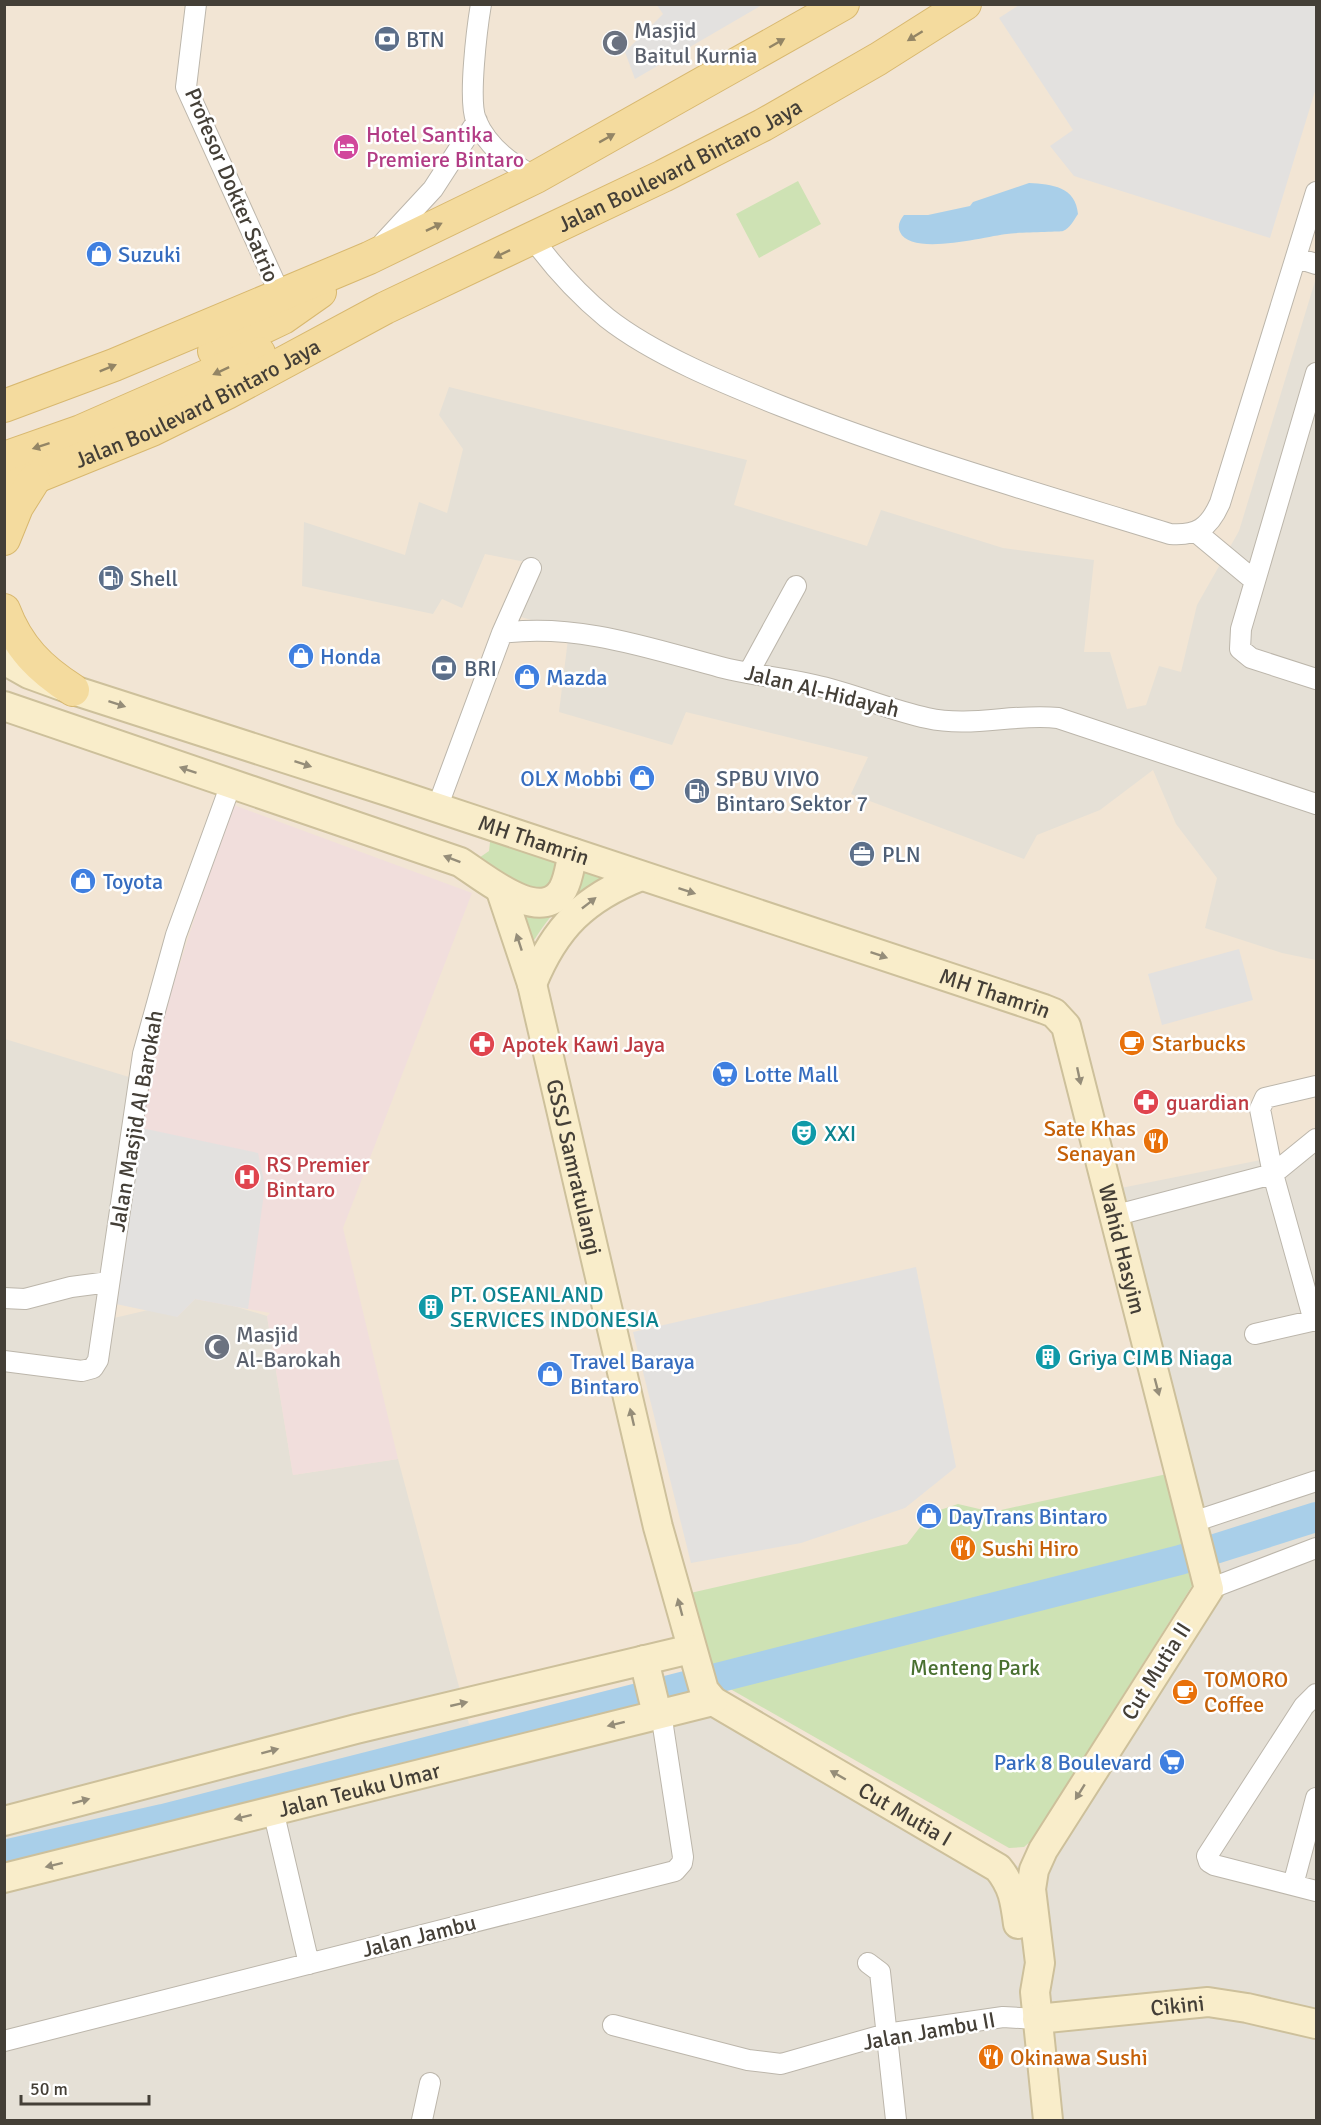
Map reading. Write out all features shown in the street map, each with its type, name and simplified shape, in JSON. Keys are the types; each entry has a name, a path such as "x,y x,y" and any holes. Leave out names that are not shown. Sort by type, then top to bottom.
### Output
{"main road":[{"name":"Jalan Boulevard Bintaro Jaya","path":"4,458 57,441 162,398 366,260 536,177 843,4"},
{"name":"Jalan Boulevard Bintaro Jaya","path":"4,490 34,480 201,406 385,308 533,239 763,125 878,59 965,4"},
{"name":"Jalan Boulevard Bintaro Jaya","path":"4,406 285,316 385,308"},
{"name":"Jalan Boulevard Bintaro Jaya","path":"4,435 51,420 154,378 285,316"},
{"path":"4,382 54,389"},
{"path":"4,539 17,507 34,480"},
{"path":"4,610 14,633 28,655 45,672 73,690"},
{"name":"MH Thamrin","path":"4,660 29,674 73,690 1044,1009 1062,1021"},
{"name":"MH Thamrin","path":"4,706 460,862 481,874 501,891"},
{"path":"501,891 538,903 547,903 557,897 564,888 573,853"},
{"path":"532,984 542,959 556,936 573,916 594,899 641,876"},
{"name":"GSSJ Samratulangi","path":"501,891 532,984 658,1527 701,1676"},
{"name":"Wahid Hasyim","path":"1062,1021 1069,1033 1113,1216 1208,1586"},
{"name":"Cut Mutia II","path":"1036,2005 1040,1963 1031,1878 1043,1850 1208,1586"},
{"name":"Jalan Teuku Umar","path":"4,1878 273,1810 701,1676"},
{"name":"Jalan Teuku Umar","path":"4,1821 344,1732 652,1692 701,1676"},
{"name":"Cut Mutia I","path":"701,1676 998,1868 1009,1881 1014,1893 1023,1964 1036,2005"},
{"name":"Cut Mutia II","path":"998,1868 1022,1865 1043,1850"},
{"name":"Cikini","path":"1036,2005 1208,2002 1247,2008 1317,2024"},
{"path":"1036,2005 1048,2121"}],"street":[{"name":"Profesor Dokter Satrio","path":"196,4 186,87 285,316"},
{"path":"366,260 433,189 477,121 475,38 481,4"},
{"path":"477,121 508,160 536,177"},
{"path":"533,239 556,270 608,319 644,342 732,387 861,437 1170,534 1187,535 1196,532 1213,520 1220,504 1297,258 1312,221 1317,192"},
{"path":"1297,258 1317,264"},
{"path":"1317,373 1241,629 1240,649 1251,658 1317,679"},
{"path":"1196,532 1255,581"},
{"path":"437,808 502,633 531,568"},
{"path":"749,672 796,586"},
{"name":"Jalan Al-Hidayah","path":"502,633 539,631 618,639 749,672 815,685 929,719 967,722 1035,715 1058,718 1317,804"},
{"name":"Jalan Masjid Al Barokah","path":"4,1361 82,1371 93,1368 98,1360 143,1054 176,935 231,784"},
{"path":"1255,1334 1315,1321 1273,1174 1260,1103 1265,1098 1317,1086"},
{"path":"1113,1216 1273,1174 1317,1139"},
{"path":"4,1298 25,1299 71,1287 109,1282"},
{"path":"1193,1524 1317,1481"},
{"path":"1208,1586 1317,1548"},
{"name":"Jalan Jambu","path":"4,2041 679,1869 683,1857 652,1692"},
{"path":"1317,1694 1304,1706 1207,1856 1209,1862 1214,1865 1317,1891"},
{"path":"1293,1885 1317,1798"},
{"path":"273,1810 309,1964"},
{"path":"868,1963 880,1972 896,2121"},
{"name":"Jalan Jambu II","path":"613,2025 748,2060 781,2064 886,2034 1003,2017 1036,2005"},
{"path":"422,2121 430,2083"}],"shaded area":[{"path":"4,5 1316,5 1316,278 1239,531 1197,605 1181,672 1159,666 1146,705 1127,709 1110,652 1084,652 1094,560 1003,548 881,510 867,546 734,505 747,460 449,387 439,415 463,449 447,513 419,502 405,555 304,522 302,586 433,614 442,599 462,608 485,554 540,565 521,617 569,631 559,712 672,745 686,712 868,757 851,794 1024,859 1037,835 1100,810 1153,770 1176,824 1217,878 1205,928 1282,953 1316,960 1316,1139 1300,1152 1096,1193 1201,1580 1026,1871 704,1678 469,1724 398,1459 293,1475 267,1316 204,1297 114,1318 142,1081 5,1039"},
{"path":"5,5 1316,5 1316,2120 5,2120"},
{"path":"657,5 762,5 635,79 625,52 663,14"},
{"path":"1019,5 1316,5 1316,88 1270,238 1074,176 1050,146 1073,130 999,18"},
{"name":"RS Premier Bintaro","path":"231,804 472,893 343,1228 398,1459 293,1475 267,1316 270,1313 195,1299 177,1317 138,1120 150,1057"},
{"path":"1239,949 1253,1000 1162,1025 1148,974"},
{"path":"137,1127 258,1153 265,1186 248,1309 195,1299 177,1317 116,1304"},
{"path":"916,1267 956,1467 905,1508 801,1543 691,1563 633,1332"}],"green space":[{"path":"798,181 821,224 759,258 736,214"},
{"path":"488,831 617,873 586,888 565,902 547,922 528,950 476,860 489,851"},
{"name":"Menteng Park","path":"1167,1474 1197,1578 1031,1841 1024,1847 1009,1848 711,1678 686,1594 907,1544 931,1513 958,1504 992,1512"}],"water":[{"path":"1029,183 1054,186 1073,198 1078,214 1068,228 1063,231 1012,233 933,244 907,239 899,230 899,223 904,215 928,215 970,206 973,202"}],"waterway":[{"path":"4,1855 163,1819 1180,1560 1316,1517"}],"place":[{"name":"BTN","path":"387,39"},
{"name":"Masjid Baitul Kurnia","path":"615,43"},
{"name":"Hotel Santika Premiere Bintaro","path":"346,147"},
{"name":"Suzuki","path":"99,254"},
{"name":"Shell","path":"111,578"},
{"name":"Honda","path":"301,656"},
{"name":"BRI","path":"444,668"},
{"name":"Mazda","path":"527,677"},
{"name":"OLX Mobbi","path":"642,778"},
{"name":"SPBU VIVO Bintaro Sektor 7","path":"697,791"},
{"name":"PLN","path":"862,854"},
{"name":"Toyota","path":"83,881"},
{"name":"Starbucks","path":"1132,1043"},
{"name":"Apotek Kawi Jaya","path":"482,1044"},
{"name":"Lotte Mall","path":"725,1074"},
{"name":"guardian","path":"1146,1102"},
{"name":"XXI","path":"804,1133"},
{"name":"Sate Khas Senayan","path":"1156,1141"},
{"name":"RS Premier Bintaro","path":"247,1177"},
{"name":"PT. OSEANLAND SERVICES INDONESIA","path":"431,1307"},
{"name":"Masjid Al-Barokah","path":"217,1347"},
{"name":"Griya CIMB Niaga","path":"1048,1357"},
{"name":"Travel Baraya Bintaro","path":"550,1374"},
{"name":"DayTrans Bintaro","path":"929,1516"},
{"name":"Sushi Hiro","path":"963,1548"},
{"name":"TOMORO Coffee","path":"1185,1692"},
{"name":"Park 8 Boulevard","path":"1172,1762"},
{"name":"Okinawa Sushi","path":"991,2057"}]}
